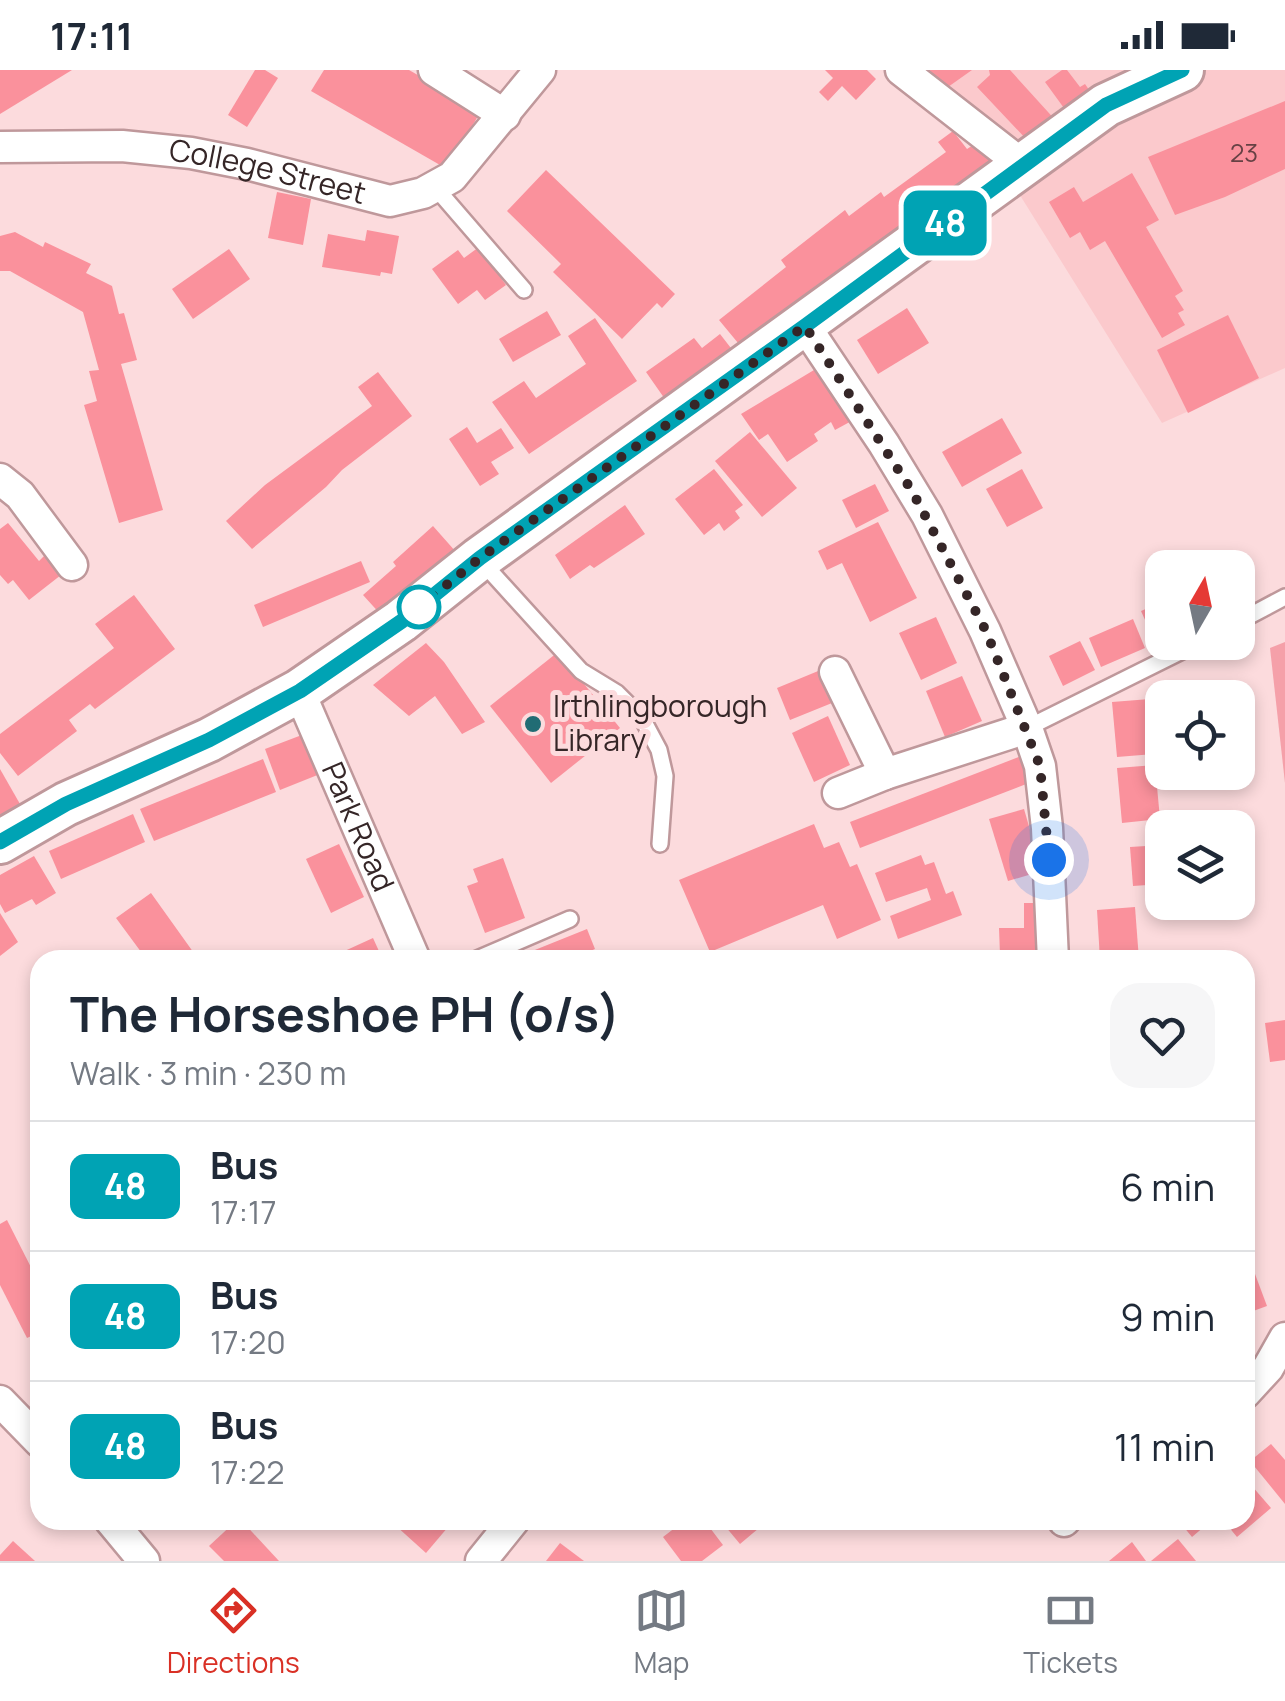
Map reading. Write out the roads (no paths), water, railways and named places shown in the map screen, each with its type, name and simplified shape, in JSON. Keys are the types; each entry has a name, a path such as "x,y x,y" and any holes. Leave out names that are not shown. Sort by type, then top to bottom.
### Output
{"main road":[{"path":"0,842 66,804 209,740 300,691 402,621 480,558 1106,105 1182,70"}],"street":[{"path":"434,70 504,115"},
{"name":"College Street","path":"0,147 122,146 191,153 390,201 452,177 540,70"},
{"path":"902,70 1024,166"},
{"path":"805,326 926,515 986,631 1027,728 1040,766 1053,950"},
{"path":"20,486 72,564"},
{"path":"835,672 885,774"},
{"name":"Park Road","path":"300,691 411,950"},
{"path":"838,793 1027,728"},
{"path":"1255,1382 1268,1368 1285,1338"},
{"path":"0,1400 30,1432"},
{"path":"118,1530 144,1561"},
{"path":"482,1561 506,1530"}],"lane":[{"path":"435,186 524,290"},
{"path":"480,558 581,670 617,694 642,718 659,750 665,776 660,844"},
{"path":"1255,613 1285,598"},
{"path":"1027,728 1164,660"},
{"path":"498,950 570,919"}],"place":[{"name":"Irthlingborough Library","path":"533,724"}]}
